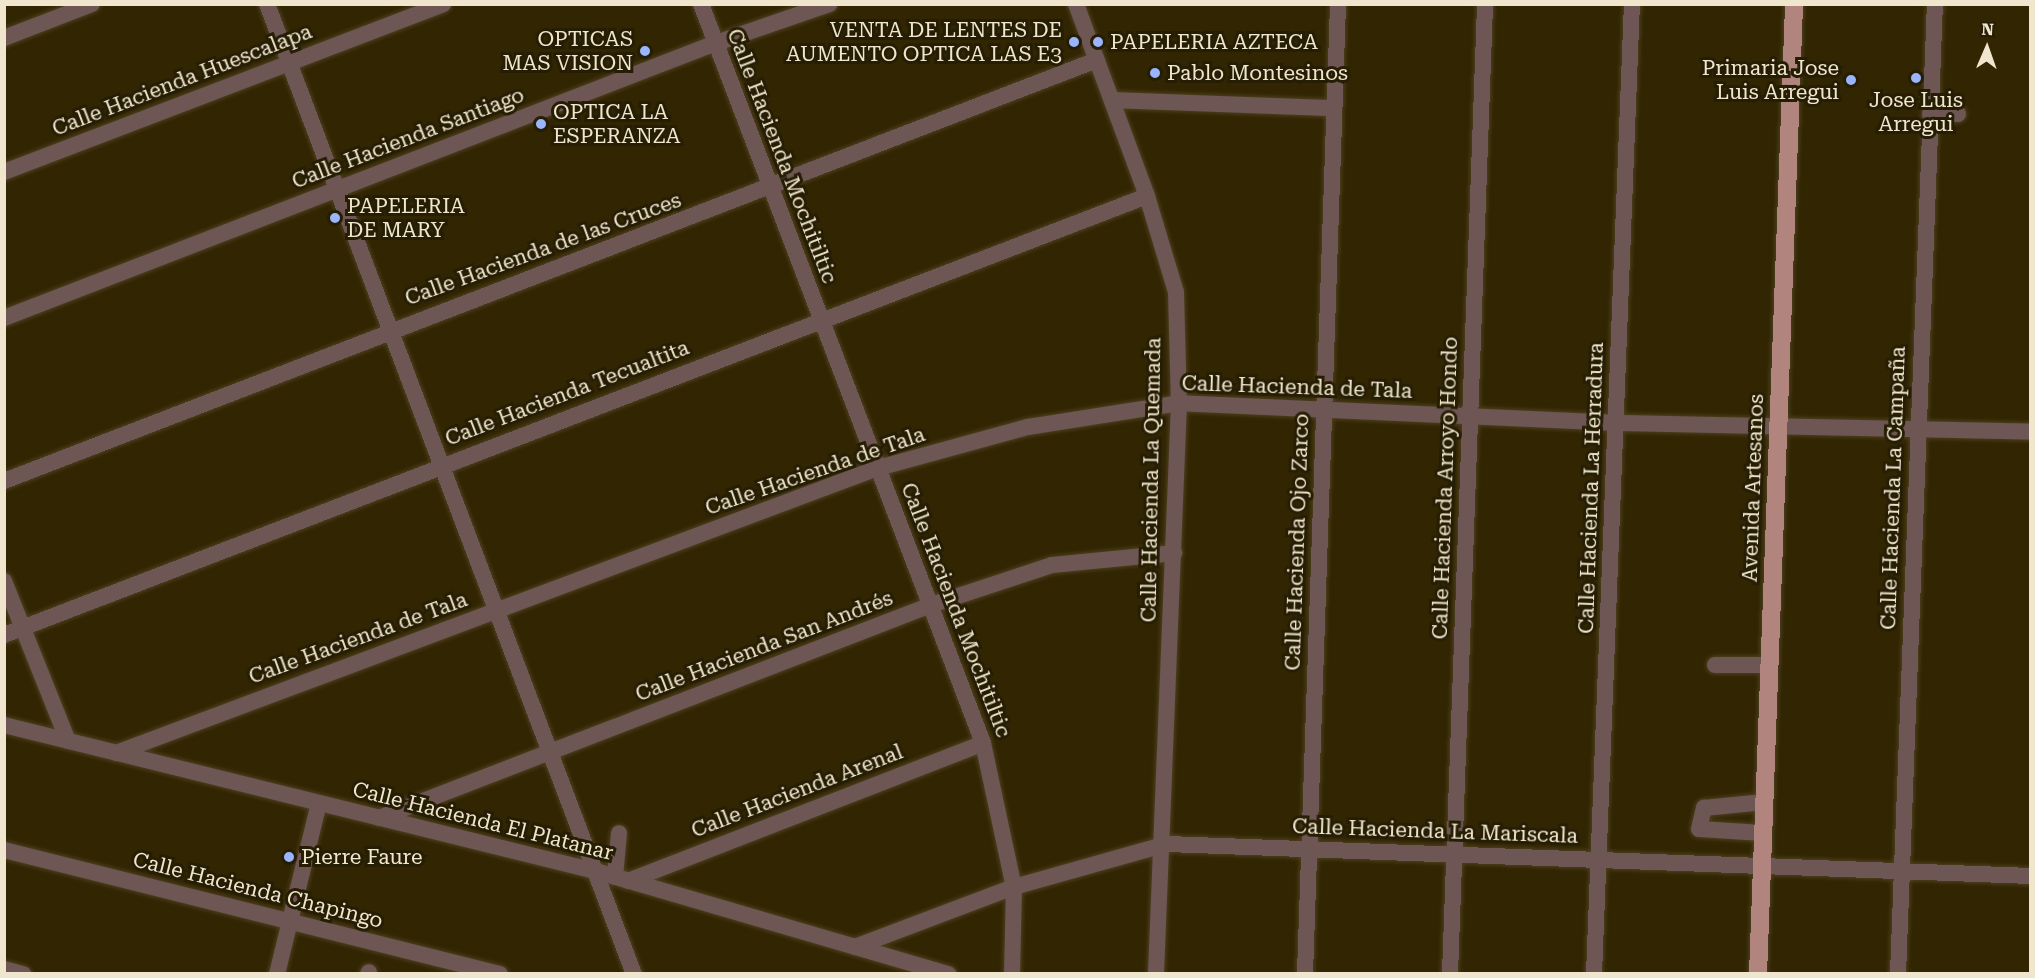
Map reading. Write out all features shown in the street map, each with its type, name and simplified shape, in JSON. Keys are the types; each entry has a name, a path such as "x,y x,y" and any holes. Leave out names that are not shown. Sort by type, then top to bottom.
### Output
{"main road":[{"name":"Avenida Artesanos","path":"1758,974 1794,4"}],"street":[{"path":"4,38 92,4"},
{"path":"267,4 551,752 614,877 634,974"},
{"name":"Calle Hacienda Huescalapa","path":"4,172 443,4"},
{"name":"Calle Hacienda Mochitiltic","path":"701,4 820,321 932,605 983,743 1014,887 1012,974"},
{"name":"Calle Hacienda Santiago","path":"4,318 716,43 829,4"},
{"name":"Calle Hacienda La Quemada","path":"1076,4 1147,196 1176,292 1179,403 1156,974"},
{"name":"Calle Hacienda Ojo Zarco","path":"1305,974 1338,4"},
{"name":"Calle Hacienda Arroyo Hondo","path":"1450,974 1485,4"},
{"name":"Calle Hacienda La Herradura","path":"1594,974 1632,4"},
{"name":"Calle Hacienda La Campaña","path":"1899,974 1935,4"},
{"name":"Calle Hacienda de las Cruces","path":"4,481 389,330 771,189 1097,60"},
{"path":"1112,100 1334,108"},
{"path":"1930,114 1958,114"},
{"name":"Calle Hacienda Tecualtita","path":"4,635 1147,196"},
{"name":"Calle Hacienda de Tala","path":"116,753 878,468 1028,427 1179,403 1617,423 1778,424 2031,432"},
{"name":"Calle Hacienda San Andrés","path":"379,818 932,605 1052,565 1174,553"},
{"path":"4,581 68,741"},
{"path":"1715,665 1769,664"},
{"name":"Calle Hacienda El Platanar","path":"4,725 614,877 948,974"},
{"name":"Calle Hacienda Arenal","path":"614,877 983,743"},
{"path":"1763,833 1699,829 1704,808 1764,802"},
{"path":"277,974 319,803"},
{"path":"614,877 619,833"},
{"name":"Calle Hacienda La Mariscala","path":"855,946 1014,887 1161,845 2031,876"},
{"name":"Calle Hacienda Chapingo","path":"4,850 500,974"},
{"path":"4,969 23,974"}],"place":[{"name":"VENTA DE LENTES DE AUMENTO OPTICA LAS E3","path":"1074,42"},
{"name":"PAPELERIA AZTECA","path":"1098,42"},
{"name":"OPTICAS MAS VISION","path":"645,51"},
{"name":"Pablo Montesinos","path":"1155,73"},
{"name":"Jose Luis Arregui","path":"1916,78"},
{"name":"Primaria Jose Luis Arregui","path":"1851,80"},
{"name":"OPTICA LA ESPERANZA","path":"541,124"},
{"name":"PAPELERIA DE MARY","path":"335,218"},
{"name":"Pierre Faure","path":"289,857"}]}
